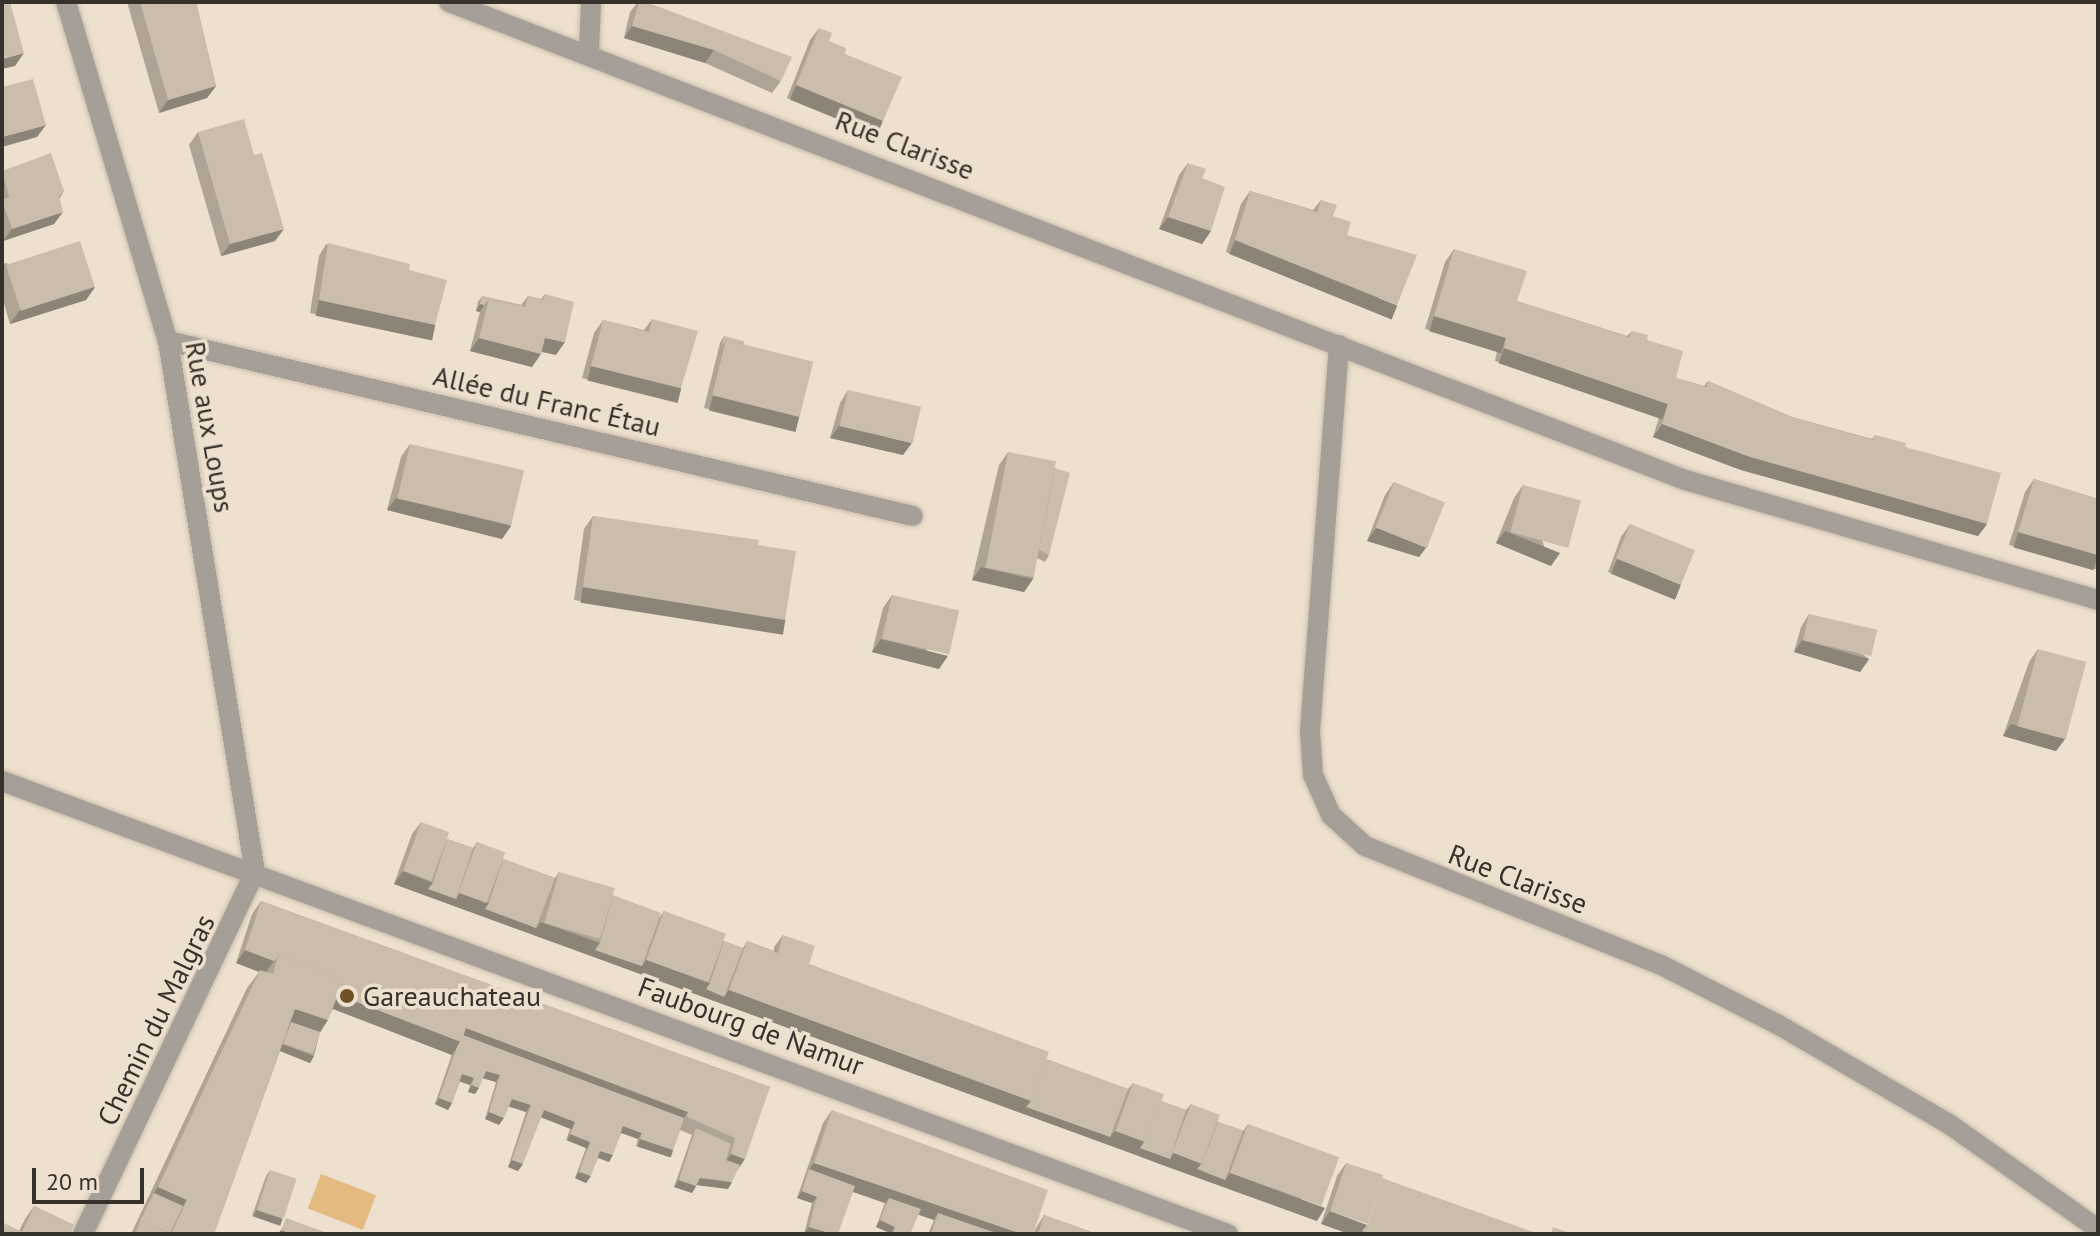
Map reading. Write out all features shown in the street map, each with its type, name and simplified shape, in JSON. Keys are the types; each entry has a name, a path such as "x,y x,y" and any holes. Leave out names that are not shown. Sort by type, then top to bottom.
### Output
{"street":[{"name":"Rue aux Loups","path":"66,2 168,341 255,872"},
{"name":"Rue Clarisse","path":"449,2 589,52 1685,480 2098,600"},
{"path":"589,52 591,2"},
{"name":"Allée du Franc Étau","path":"168,341 913,516"},
{"name":"Rue Clarisse","path":"1339,345 1310,732 1313,775 1331,815 1365,846 1661,965 1777,1024 1949,1124 2098,1229"},
{"name":"Faubourg de Namur","path":"2,781 1228,1234"},
{"name":"Chemin du Malgras","path":"83,1234 255,872"}],"shaded area":[{"path":"321,1174 376,1195 363,1230 308,1209"}],"building":[{"path":"2,2 10,2 24,53 2,59"},
{"path":"140,2 196,2 216,86 168,100"},
{"path":"639,2 792,57 781,81 714,50 632,26"},
{"path":"819,28 832,33 829,41 846,48 845,54 902,77 883,121 796,85"},
{"path":"33,79 46,125 2,137 2,87"},
{"path":"244,119 254,155 262,153 284,229 230,244 198,132"},
{"path":"51,153 64,191 59,196 63,212 12,229 2,200 9,197 2,171"},
{"path":"1188,163 1206,169 1202,178 1225,187 1211,231 1168,217"},
{"path":"1250,191 1317,212 1321,200 1337,205 1333,216 1351,222 1347,235 1417,255 1397,305 1235,240"},
{"path":"80,241 95,287 21,311 6,265"},
{"path":"328,243 410,264 409,270 447,280 435,325 319,300"},
{"path":"1454,249 1527,271 1517,301 1629,337 1632,331 1648,335 1647,340 1683,351 1676,378 1707,387 1708,381 1792,417 1873,440 1875,435 1906,443 1905,447 2001,473 1987,524 1750,457 1662,424 1668,404 1504,348 1506,338 1434,316"},
{"path":"545,294 574,302 565,342 545,338 541,354 479,338 489,299 525,307 528,296 543,300"},
{"path":"482,296 522,306 489,299 484,305 480,304"},
{"path":"652,319 698,331 681,388 591,366 603,320 649,332"},
{"path":"724,336 744,341 744,344 726,340 722,346"},
{"path":"726,340 813,362 800,417 712,395"},
{"path":"848,390 921,407 913,443 840,426"},
{"path":"410,444 524,470 511,525 397,499"},
{"path":"1008,452 1056,461 1034,577 985,568"},
{"path":"1055,468 1070,473 1049,555 1039,550"},
{"path":"2034,479 2098,499 2098,555 2018,532"},
{"path":"1394,482 1445,503 1427,548 1376,527"},
{"path":"1523,485 1581,501 1568,548 1510,532"},
{"path":"593,516 759,540 758,545 796,551 785,620 583,587"},
{"path":"1630,524 1695,550 1681,585 1616,558"},
{"path":"892,595 959,611 949,654 882,639"},
{"path":"1809,614 1877,630 1871,656 1803,640"},
{"path":"2038,649 2086,662 2066,739 2017,726"},
{"path":"421,822 449,832 431,881 403,871"},
{"path":"447,839 473,848 456,899 428,889 433,883"},
{"path":"477,842 505,852 487,903 459,893"},
{"path":"503,859 555,878 536,928 485,909"},
{"path":"559,872 615,888 600,939 544,923"},
{"path":"613,895 661,913 642,966 595,950 600,943"},
{"path":"261,901 770,1087 745,1159 731,1154 735,1138 687,1117 688,1112 466,1028 461,1042 338,995 344,979 278,956 274,961 245,950"},
{"path":"664,911 726,934 708,982 646,960"},
{"path":"783,935 815,946 809,964 1049,1052 1031,1101 729,990 747,941 778,953"},
{"path":"724,941 743,948 724,997 706,989"},
{"path":"278,956 344,979 328,1020 295,1009 214,1234 171,1234 187,1200 158,1187 260,970 273,974"},
{"path":"291,1022 320,1032 313,1054 284,1044"},
{"path":"463,1035 684,1118 673,1150 640,1139 642,1133 623,1126 613,1155 600,1151 591,1176 579,1172 590,1142 570,1134 575,1122 544,1110 523,1164 512,1160 531,1105 512,1099 504,1118 489,1112 500,1075 486,1071 479,1088 472,1085 474,1078 462,1074 452,1103 439,1098"},
{"path":"1046,1059 1128,1089 1110,1137 1026,1107"},
{"path":"1133,1083 1164,1094 1147,1142 1116,1131"},
{"path":"1161,1101 1186,1110 1170,1159 1140,1148"},
{"path":"1191,1104 1220,1115 1201,1164 1172,1153"},
{"path":"832,1110 1048,1190 1033,1234 1022,1234 814,1163"},
{"path":"1218,1122 1243,1130 1225,1180 1197,1169"},
{"path":"1248,1124 1339,1157 1321,1206 1230,1173"},
{"path":"696,1128 731,1144 726,1160 740,1165 732,1182 700,1178 696,1186 679,1180"},
{"path":"1346,1163 1383,1175 1367,1224 1330,1212"},
{"path":"809,1169 855,1186 838,1234 809,1227 817,1197 802,1191"},
{"path":"270,1170 297,1179 284,1219 257,1210"},
{"path":"1382,1178 1539,1234 1371,1234 1362,1231 1367,1225"},
{"path":"154,1193 183,1206 170,1233 141,1221 137,1227"},
{"path":"889,1198 921,1209 910,1234 893,1234 895,1227 880,1220"},
{"path":"34,1206 74,1225 70,1234 2,1234 2,1222 22,1232"},
{"path":"938,1213 999,1234 931,1234"},
{"path":"1044,1215 1097,1234 1038,1234"},
{"path":"286,1218 330,1234 293,1234 281,1230"},
{"path":"141,1221 171,1234 135,1234"},
{"path":"1553,1227 1573,1234 1551,1234"}],"place":[{"name":"Gareauchateau","path":"347,996"}]}
